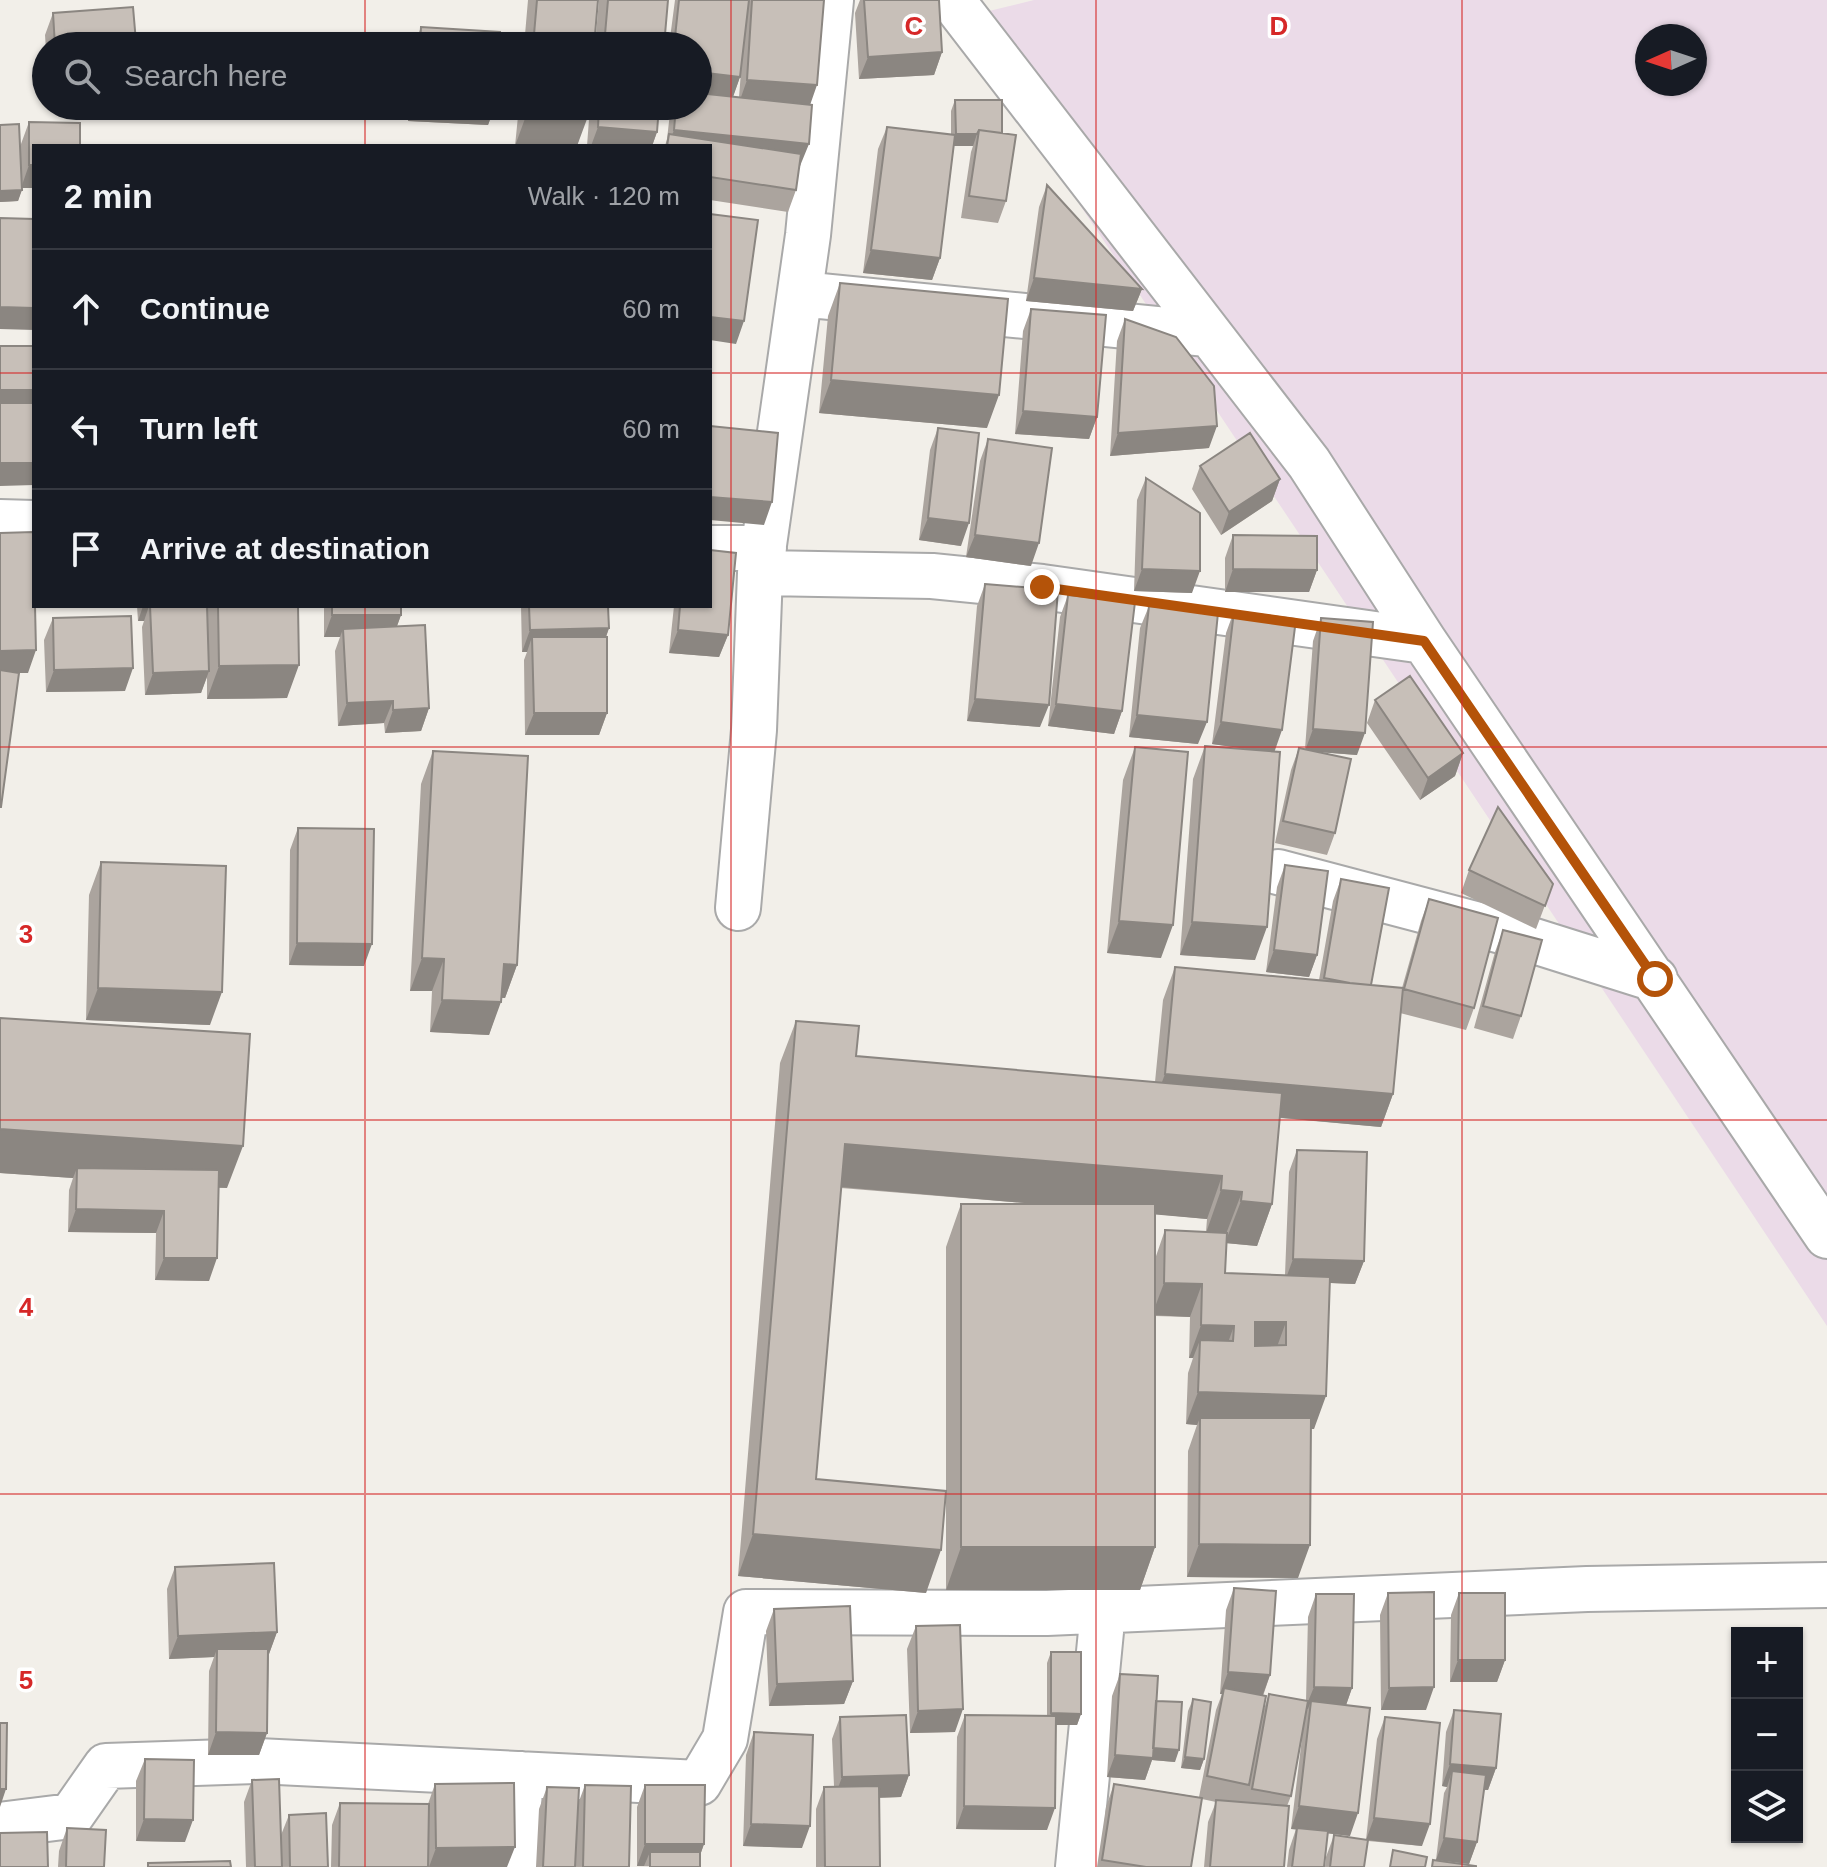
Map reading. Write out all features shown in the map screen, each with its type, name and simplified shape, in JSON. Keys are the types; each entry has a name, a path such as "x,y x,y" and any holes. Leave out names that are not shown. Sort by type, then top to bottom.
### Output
{"street":[{"path":"738,908 754,730 762,560 800,294 831,0"},
{"path":"952,0 1309,463 1424,641 1827,1236"},
{"path":"800,294 1207,334"},
{"path":"0,522 32,523"},
{"path":"712,548 762,560 1042,587 1424,641"},
{"path":"1278,872 1509,933 1655,979"},
{"path":"0,1825 71,1816 106,1766 258,1761 699,1783 725,1739 746,1612 1103,1611 1587,1589 1827,1585"},
{"path":"1078,1867 1103,1611"},
{"path":"515,1867 521,1774"}],"shaded area":[{"path":"1034,0 1827,0 1827,1326 956,19"}],"building":[{"path":"537,0 598,0 595,32 534,32"},
{"path":"608,0 668,0 665,32 605,32"},
{"path":"679,0 749,0 740,77 712,74 712,32 676,32"},
{"path":"752,0 824,0 817,85 747,80"},
{"path":"864,0 939,0 942,52 868,57"},
{"path":"133,7 135,32 54,32 53,13"},
{"path":"421,27 500,32 421,32"},
{"path":"712,94 812,105 809,144 674,130 675,120 712,120"},
{"path":"955,100 1002,100 1002,133 979,130 977,134 956,134"},
{"path":"598,120 658,120 657,132 598,127"},
{"path":"29,122 80,123 80,144 32,144 32,165 29,165"},
{"path":"19,124 22,190 0,191 0,125"},
{"path":"887,127 955,135 940,258 871,250"},
{"path":"979,130 1016,135 1006,201 969,196"},
{"path":"669,134 801,154 796,190 712,177 712,144 667,144"},
{"path":"1047,185 1142,289 1034,278"},
{"path":"712,214 758,220 744,321 712,317"},
{"path":"0,218 32,219 32,308 0,307"},
{"path":"840,283 1008,299 999,395 831,380"},
{"path":"1031,309 1106,315 1097,417 1023,411"},
{"path":"1125,319 1176,337 1214,386 1217,426 1118,433"},
{"path":"0,346 32,346 32,390 0,390"},
{"path":"0,403 32,403 32,463 0,463"},
{"path":"712,426 778,433 772,502 712,497"},
{"path":"938,428 979,433 969,523 928,518"},
{"path":"1250,433 1280,479 1229,512 1200,466"},
{"path":"988,439 1052,448 1039,543 975,535"},
{"path":"1146,478 1200,513 1200,571 1142,569"},
{"path":"32,532 32,608 35,608 36,650 0,651 0,533"},
{"path":"1233,535 1317,536 1317,570 1233,569"},
{"path":"712,550 736,553 728,635 678,630 680,608 712,608"},
{"path":"985,584 1058,590 1049,705 975,699"},
{"path":"1068,595 1135,602 1122,711 1056,704"},
{"path":"1149,606 1218,613 1207,722 1137,715"},
{"path":"150,608 207,608 209,671 153,673"},
{"path":"218,608 298,608 299,665 219,666"},
{"path":"332,608 401,608 401,615 332,615"},
{"path":"529,608 608,608 609,628 530,630"},
{"path":"1234,611 1296,619 1282,730 1221,722"},
{"path":"131,616 133,668 54,670 53,618"},
{"path":"1321,618 1373,622 1365,733 1313,729"},
{"path":"425,625 429,708 393,710 393,701 347,703 343,629"},
{"path":"532,637 607,637 607,713 534,713"},
{"path":"0,670 19,673 1,807 0,807"},
{"path":"1410,676 1463,753 1428,778 1375,700"},
{"path":"1205,746 1280,752 1267,927 1192,922"},
{"path":"1135,747 1188,752 1173,925 1119,921"},
{"path":"1299,748 1351,759 1335,833 1283,821"},
{"path":"433,751 528,756 517,965 504,964 501,1002 442,1000 444,959 422,958"},
{"path":"1498,807 1553,884 1545,906 1469,870"},
{"path":"298,828 374,829 372,944 297,943"},
{"path":"101,862 226,866 222,992 98,988"},
{"path":"1285,865 1328,871 1317,955 1274,950"},
{"path":"1341,879 1389,888 1371,985 1324,978"},
{"path":"1429,899 1498,918 1474,1008 1404,989"},
{"path":"1503,930 1542,940 1521,1016 1483,1006"},
{"path":"1175,967 1403,988 1393,1094 1165,1074"},
{"path":"0,1018 250,1034 243,1146 0,1129"},
{"path":"796,1021 859,1026 856,1056 1282,1093 1272,1204 1241,1201 1242,1192 1221,1190 1222,1176 845,1144 816,1479 946,1491 941,1550 753,1534"},
{"path":"1297,1150 1367,1152 1364,1261 1293,1259"},
{"path":"77,1168 219,1170 217,1258 164,1258 164,1211 76,1209"},
{"path":"961,1204 1155,1204 1155,1547 961,1547"},
{"path":"1165,1230 1227,1233 1225,1273 1330,1277 1326,1396 1198,1392 1200,1340 1233,1341 1234,1326 1201,1325 1202,1284 1164,1283","holes":["1255,1322 1286,1322 1286,1345 1255,1346"]},
{"path":"1200,1418 1311,1418 1310,1545 1199,1544"},
{"path":"274,1563 277,1632 178,1636 175,1567"},
{"path":"1234,1588 1276,1591 1270,1675 1228,1672"},
{"path":"1434,1592 1434,1687 1389,1688 1388,1593"},
{"path":"1459,1593 1505,1593 1505,1660 1458,1660"},
{"path":"1316,1594 1354,1594 1352,1688 1314,1687"},
{"path":"850,1606 853,1681 777,1684 774,1609"},
{"path":"960,1625 963,1709 918,1711 916,1626"},
{"path":"217,1649 268,1649 267,1733 216,1732"},
{"path":"1051,1652 1081,1652 1081,1714 1051,1713"},
{"path":"1120,1674 1158,1676 1153,1758 1115,1755"},
{"path":"1224,1688 1266,1696 1249,1785 1207,1776"},
{"path":"1269,1694 1308,1701 1291,1796 1252,1789"},
{"path":"1193,1699 1211,1702 1204,1759 1185,1757"},
{"path":"1156,1701 1182,1702 1179,1750 1153,1748"},
{"path":"1311,1701 1370,1708 1358,1813 1299,1806"},
{"path":"1454,1710 1501,1714 1496,1768 1450,1764"},
{"path":"906,1715 909,1775 842,1777 840,1717"},
{"path":"965,1715 1056,1716 1055,1808 964,1806"},
{"path":"1385,1717 1440,1723 1430,1824 1374,1818"},
{"path":"0,1723 7,1723 6,1789 0,1789"},
{"path":"754,1732 813,1735 810,1826 751,1824"},
{"path":"145,1759 194,1760 193,1820 144,1819"},
{"path":"1452,1771 1486,1775 1477,1842 1444,1838"},
{"path":"279,1779 282,1867 255,1867 252,1780"},
{"path":"514,1783 515,1847 436,1848 435,1784"},
{"path":"1114,1784 1202,1798 1191,1867 1146,1867 1102,1860"},
{"path":"585,1785 631,1786 629,1867 583,1867"},
{"path":"645,1785 705,1785 704,1844 645,1844"},
{"path":"879,1786 880,1867 825,1867 824,1787"},
{"path":"547,1787 579,1788 575,1867 543,1867"},
{"path":"1216,1800 1289,1806 1284,1867 1210,1867"},
{"path":"340,1803 429,1804 428,1867 339,1867"},
{"path":"326,1813 328,1867 290,1867 289,1815"},
{"path":"67,1828 106,1830 104,1867 66,1867"},
{"path":"1297,1828 1328,1831 1324,1867 1292,1867"},
{"path":"47,1832 48,1867 0,1867 0,1833"},
{"path":"1334,1835 1368,1840 1364,1867 1330,1867"},
{"path":"1393,1850 1427,1857 1425,1867 1390,1867"},
{"path":"650,1852 700,1852 700,1867 650,1867"},
{"path":"1433,1860 1476,1866 1476,1867 1432,1867"},
{"path":"230,1861 231,1867 148,1867 148,1863"}],"route":[{"path":"1042,587 1424,641 1655,979"}]}
